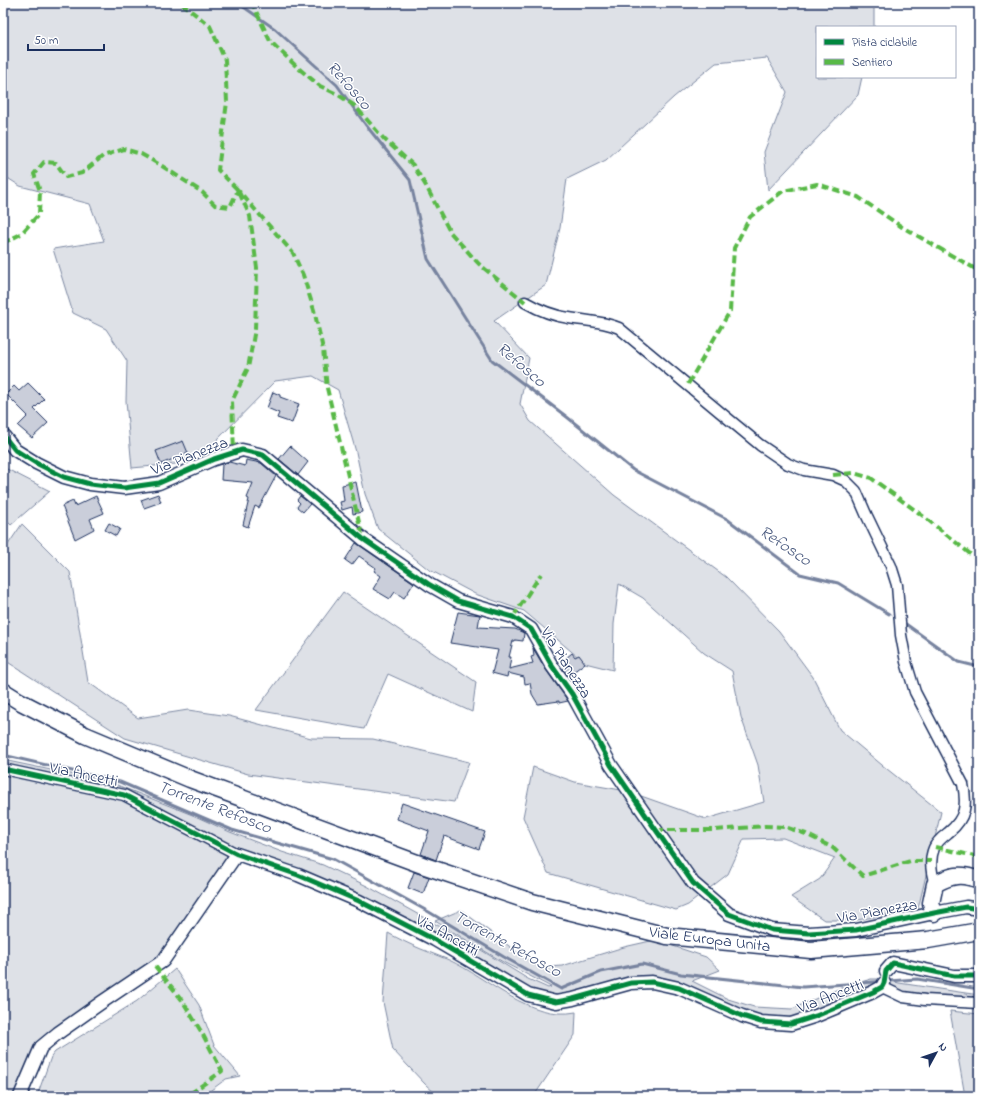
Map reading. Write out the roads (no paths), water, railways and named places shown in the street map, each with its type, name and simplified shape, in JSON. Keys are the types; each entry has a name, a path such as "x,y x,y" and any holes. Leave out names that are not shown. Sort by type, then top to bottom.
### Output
{"highway":[{"name":"Viale Europa Unita","path":"3,691 19,701 85,735 183,776 424,866 532,902 667,936 811,950 928,940 979,931"},
{"path":"934,913 932,903 935,884 946,878 959,875 979,880"}],"street":[{"path":"524,302 543,312 567,318 610,324 619,328 760,445 788,464 804,470 833,475 846,481 856,491 891,566 897,586 901,635 906,662 915,692 963,784 966,797 965,808 960,819 954,828 939,840 935,847 931,861 935,884"},
{"name":"Via Pianezza","path":"3,435 15,450 36,463 64,477 90,484 124,488 159,483 214,459 242,450 263,455 363,539 430,585 458,601 513,617 531,629 552,666 572,694 612,765 693,883 728,914 772,930 808,933 856,930 966,907 979,909"},
{"name":"Via Ancetti","path":"3,769 124,795 237,854 298,875 359,901 435,940 528,995 556,1002 631,983 652,982 679,988 742,1016 761,1022 791,1024 816,1016 873,992 884,981 893,963 954,976 979,976"},
{"path":"20,1096 41,1047 96,1006 163,961 237,854"},
{"path":"884,981 903,997 925,1000 979,1003"}],"waterway":[{"name":"Refosco","path":"238,3 275,29 337,85 365,124 410,180 428,259 492,360 633,470 727,519 800,574 838,583 889,614"},
{"name":"Refosco","path":"903,622 959,662 979,667"},
{"name":"Torrente Refosco","path":"3,755 120,782 232,830 333,859 429,912 561,989 601,972 642,964 681,974 803,987 917,979 979,989"}]}
